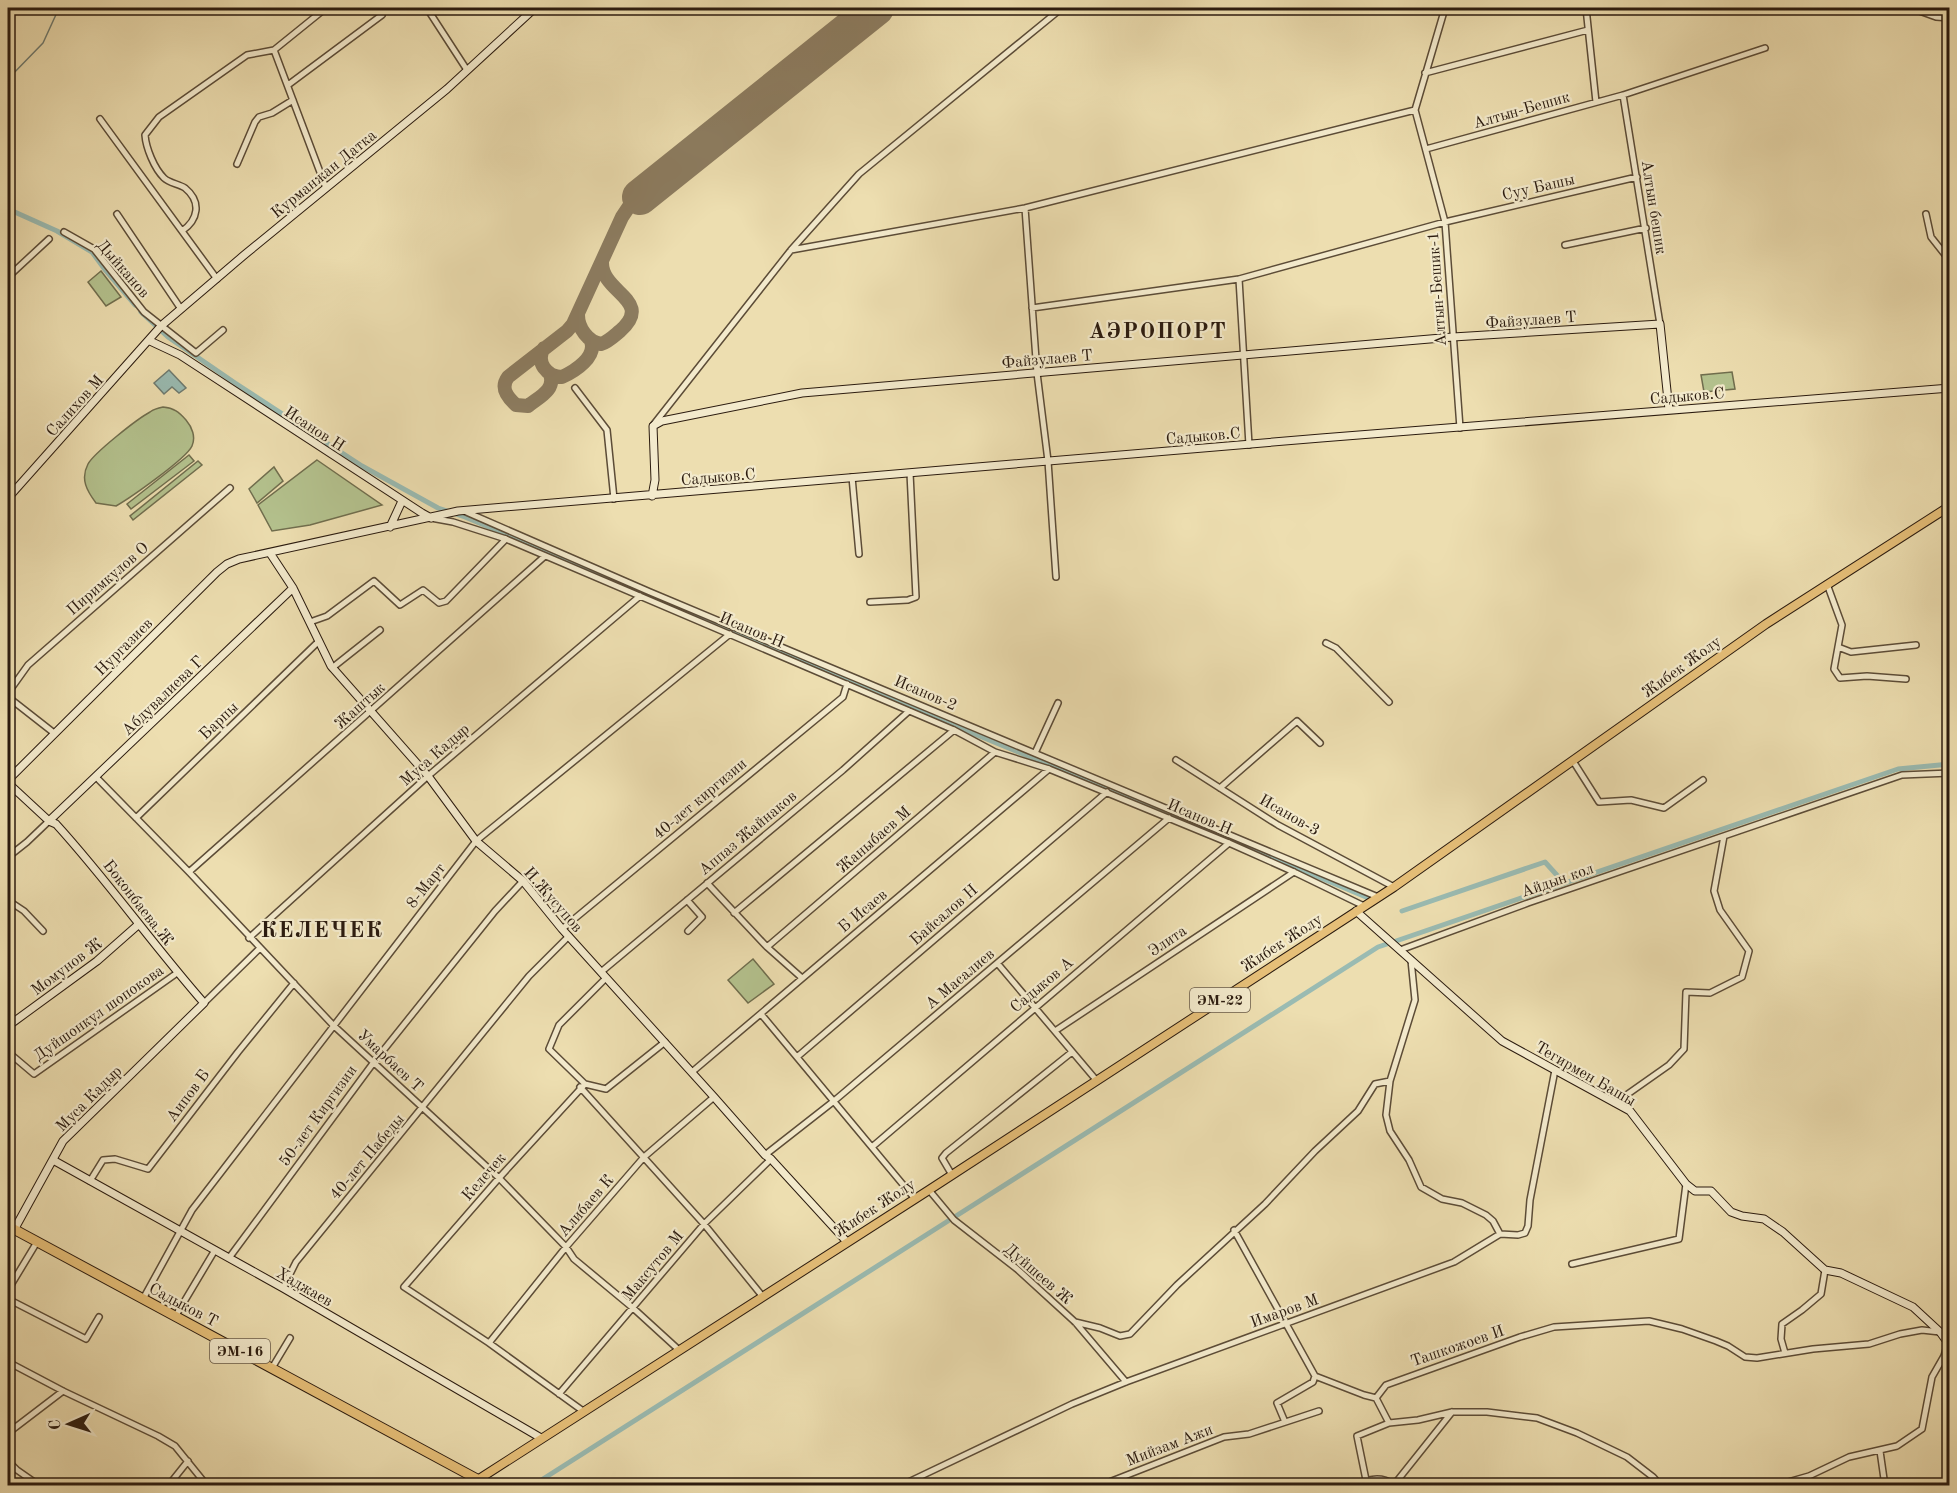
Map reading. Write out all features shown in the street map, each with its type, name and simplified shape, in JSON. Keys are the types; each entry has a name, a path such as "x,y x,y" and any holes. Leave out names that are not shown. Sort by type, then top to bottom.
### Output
{"highway":[{"name":"Садыков Т","path":"11,1228 476,1477"},
{"name":"ЭМ-16","path":"476,1477 490,1485"}],"main road":[{"name":"Жибек Жолу","path":"476,1477 763,1297 1379,897 1766,624 1950,506"}],"street":[{"path":"182,231 190,225 197,213 194,197 184,187 165,179 147,148 145,135 159,117 247,55 274,50 326,8"},
{"path":"288,85 382,15 373,8"},
{"name":"Курманжан Датка","path":"160,327 447,89 535,8"},
{"path":"652,496 655,480 653,426 791,250 859,174 1062,8"},
{"path":"791,250 1025,208 1415,110 1445,8"},
{"path":"1586,8 1596,102"},
{"path":"1911,8 1950,18"},
{"path":"430,13 467,70"},
{"path":"1425,73 1588,30"},
{"name":"Алтын-Бешик","path":"1426,149 1623,95 1765,48"},
{"path":"274,50 326,188"},
{"name":"Алтын бешик","path":"1623,95 1660,324"},
{"path":"237,164 255,122 293,100"},
{"name":"Алтын-Бешик-1","path":"1415,110 1445,222 1460,428"},
{"path":"100,119 217,279"},
{"name":"Суу Башы","path":"1032,308 1239,279 1445,222 1637,177"},
{"path":"1025,208 1037,373 1048,461 1056,577"},
{"path":"117,214 181,309"},
{"path":"1926,214 1931,237 1950,261"},
{"path":"1565,245 1646,228"},
{"name":"Дыйканов","path":"64,232 94,249 144,312 160,327 196,353 223,330"},
{"path":"8,277 49,239"},
{"path":"1239,279 1245,356 1248,445"},
{"path":"1660,324 1669,410"},
{"name":"Файзулаев Т","path":"653,426 662,421 802,393 1453,338 1660,324"},
{"name":"Салихов М","path":"8,498 150,341 160,327"},
{"name":"Исанов Н","path":"150,341 180,355 402,501 435,517 506,539 954,730 995,752 1049,769 1229,843 1293,872 1360,909"},
{"path":"575,388 607,430 614,499"},
{"name":"Садыков.С","path":"435,517 460,511 852,477 1950,388"},
{"path":"870,602 908,600 916,597 910,473"},
{"path":"852,477 859,554"},
{"name":"Пиримкулов О","path":"8,695 28,665 230,488"},
{"path":"390,527 402,501"},
{"name":"Исанов-2","path":"460,511 1379,897"},
{"path":"270,553 435,517"},
{"path":"310,622 327,616 374,581 400,605 423,590 439,603 446,601 506,539"},
{"name":"И.Жусупов","path":"270,553 293,588 332,668 428,776 476,841 523,881 603,975 847,1242"},
{"name":"Нургазиев","path":"8,781 217,572 227,564 239,559 270,553"},
{"name":"Жаштык","path":"189,872 372,712 545,556"},
{"path":"1827,584 1842,625 1833,669 1840,678 1867,676 1906,679"},
{"name":"Абдувалиева Г","path":"49,820 293,588"},
{"name":"Муса Кадыр","path":"249,938 428,776 640,596"},
{"path":"332,668 380,630"},
{"name":"8-Март","path":"143,1300 192,1209 476,841 730,634"},
{"name":"Барпы","path":"136,818 319,641"},
{"path":"1326,643 1336,648 1389,702"},
{"path":"1838,647 1851,652 1916,645"},
{"name":"40-лет киргизии","path":"562,929 843,697 847,684"},
{"path":"8,695 54,733"},
{"path":"1035,753 1058,703"},
{"name":"Аппаз Жайнаков","path":"582,1085 549,1049 559,1025 603,975 687,900 843,770 909,711"},
{"name":"Исанов Н","path":"1220,788 1297,721 1320,743"},
{"path":"734,913 954,730"},
{"name":"Жаныбаев М","path":"767,947 995,752"},
{"name":"Исанов-3","path":"1176,760 1278,825 1394,887"},
{"path":"1573,761 1599,802 1631,800 1664,808 1703,780"},
{"name":"Б Исаев","path":"692,1072 1049,769"},
{"name":"Айдын кол","path":"1400,950 1902,775 1950,773"},
{"name":"Умарбаев Т","path":"96,777 333,1025 499,1178 566,1247 574,1259 679,1350"},
{"name":"Боконбаева.Ж","path":"8,781 56,824 86,857 177,973 204,1003"},
{"name":"Байсалов Н","path":"797,1057 1107,792"},
{"name":"А Масалиев","path":"768,1157 1169,818"},
{"path":"8,857 49,820"},
{"path":"1615,1103 1669,1065 1684,1048 1686,992 1710,993 1742,977 1749,951 1720,910 1714,891 1724,836"},
{"name":"Садыков А","path":"872,1147 1229,843"},
{"name":"Элита","path":"1055,1031 1293,872"},
{"name":"50-лет Киргизии","path":"229,1258 374,1062 495,911 523,881"},
{"path":"707,883 767,947 802,978"},
{"path":"687,900 702,917 688,931"},
{"path":"8,907 12,903 24,911 43,931"},
{"name":"Тегирмен Башы","path":"1360,909 1400,950 1502,1041 1630,1111 1686,1184"},
{"name":"Момунов Ж","path":"8,1026 97,961 139,924"},
{"name":"40-лет Пабеды","path":"283,1288 296,1262 529,976 569,936"},
{"path":"204,1003 259,948"},
{"path":"1411,960 1415,1000 1390,1081 1386,1115 1390,1131 1421,1187 1442,1199 1468,1205 1486,1215 1493,1221 1500,1234"},
{"path":"998,964 1097,1081"},
{"name":"Дуйшонкул шопокова","path":"8,1052 34,1074 177,973"},
{"name":"Аипов Б","path":"90,1181 103,1160 115,1159 148,1169 294,983"},
{"name":"Муса Кадыр","path":"11,1228 63,1141 204,1003"},
{"path":"761,1014 915,1199"},
{"path":"582,1085 606,1089 665,1042"},
{"path":"952,1175 942,1158 946,1153 1072,1052"},
{"name":"Имаров М","path":"900,1485 1072,1404 1126,1382 1454,1262 1500,1234 1525,1233 1555,1070"},
{"path":"1075,1322 1120,1336 1130,1334 1234,1230 1265,1204 1315,1150 1359,1111 1375,1084 1390,1081"},
{"path":"582,1085 704,1224 763,1297"},
{"name":"Келечек","path":"489,1343 404,1287 582,1085"},
{"name":"Алибаев К","path":"489,1343 566,1247 644,1157 714,1096"},
{"name":"Максутов М","path":"559,1394 704,1224 768,1157"},
{"name":"Хаджаев","path":"53,1160 283,1288 541,1438"},
{"path":"1572,1264 1679,1239 1686,1184"},
{"path":"1686,1184 1695,1191 1711,1191 1731,1212 1770,1223 1784,1232 1825,1270 1841,1273 1913,1307 1945,1337 1948,1343 1944,1356 1932,1377 1922,1429 1896,1446 1850,1457 1809,1476 1774,1485"},
{"name":"Дуйшеев Ж","path":"929,1190 954,1220 1017,1269 1075,1322 1126,1382"},
{"path":"1234,1230 1316,1376 1376,1398 1389,1423"},
{"path":"8,1290 37,1242"},
{"path":"175,1317 215,1250"},
{"path":"1785,1353 1781,1339 1782,1324 1821,1294 1825,1270"},
{"path":"8,1299 86,1339 99,1317"},
{"name":"Ташкожоев И","path":"1376,1398 1386,1384 1554,1327 1649,1321 1682,1329 1728,1346 1745,1357 1757,1358 1869,1344 1922,1330 1945,1337"},
{"path":"272,1368 290,1338"},
{"path":"489,1343 583,1411"},
{"path":"8,1362 175,1446 209,1485"},
{"path":"1285,1422 1277,1403 1313,1382 1316,1376"},
{"path":"8,1433 63,1391"},
{"name":"Мийзам Ажи","path":"1101,1485 1224,1437 1250,1434 1319,1411"},
{"path":"1352,1485 1366,1480 1386,1479 1393,1485 1452,1412"},
{"path":"1366,1480 1357,1436 1389,1423 1418,1420 1452,1412 1487,1412 1537,1418 1577,1433 1627,1457 1661,1485"},
{"path":"1880,1451 1885,1485"},
{"path":"8,1461 16,1470 40,1485"},
{"path":"168,1485 188,1461"},
{"name":"Жибек Жолу","path":"468,1485 476,1477"}],"green space":[{"path":"101,271 121,297 106,306 88,282"},
{"path":"1732,372 1735,389 1704,392 1701,375"},
{"path":"163,407 176,411 192,429 193,443 188,452 145,487 116,506 96,503 86,485 85,475 88,464 98,452 126,429 152,411"},
{"path":"189,455 194,461 131,509 127,504"},
{"path":"317,460 382,505 310,525 272,531 258,505"},
{"path":"198,461 202,465 133,520 130,516"},
{"path":"274,467 283,481 257,503 249,489"},
{"path":"753,959 774,984 748,1003 728,980"}],"water":[{"path":"169,370 186,388 179,393 172,387 164,394 154,383"}],"waterway":[{"path":"8,79 43,43 59,8"},
{"path":"8,209 57,231 92,252 135,305"},
{"path":"141,312 168,337 235,383 362,466 438,508 465,517 879,691 938,719 1366,897"},
{"path":"1396,941 1898,769 1950,764"},
{"path":"1402,911 1545,862 1564,883"},
{"path":"956,1216 1378,947 1387,944"},
{"path":"532,1486 948,1221"}],"taxiway":[{"path":"550,374 549,389 528,406 516,405 506,392 505,385 508,377 573,324 622,217 640,197"},
{"path":"578,315 585,334 596,343 601,344 613,337 629,320 632,312 629,304 609,282 602,262"},
{"path":"544,348 541,358 544,368 547,372 562,377 584,363 591,353 591,341"}],"runway":[{"path":"640,197 876,8"}],"district":[{"name":"АЭРОПОРТ","path":"1158,330"},
{"name":"КЕЛЕЧЕК","path":"322,929"}]}
